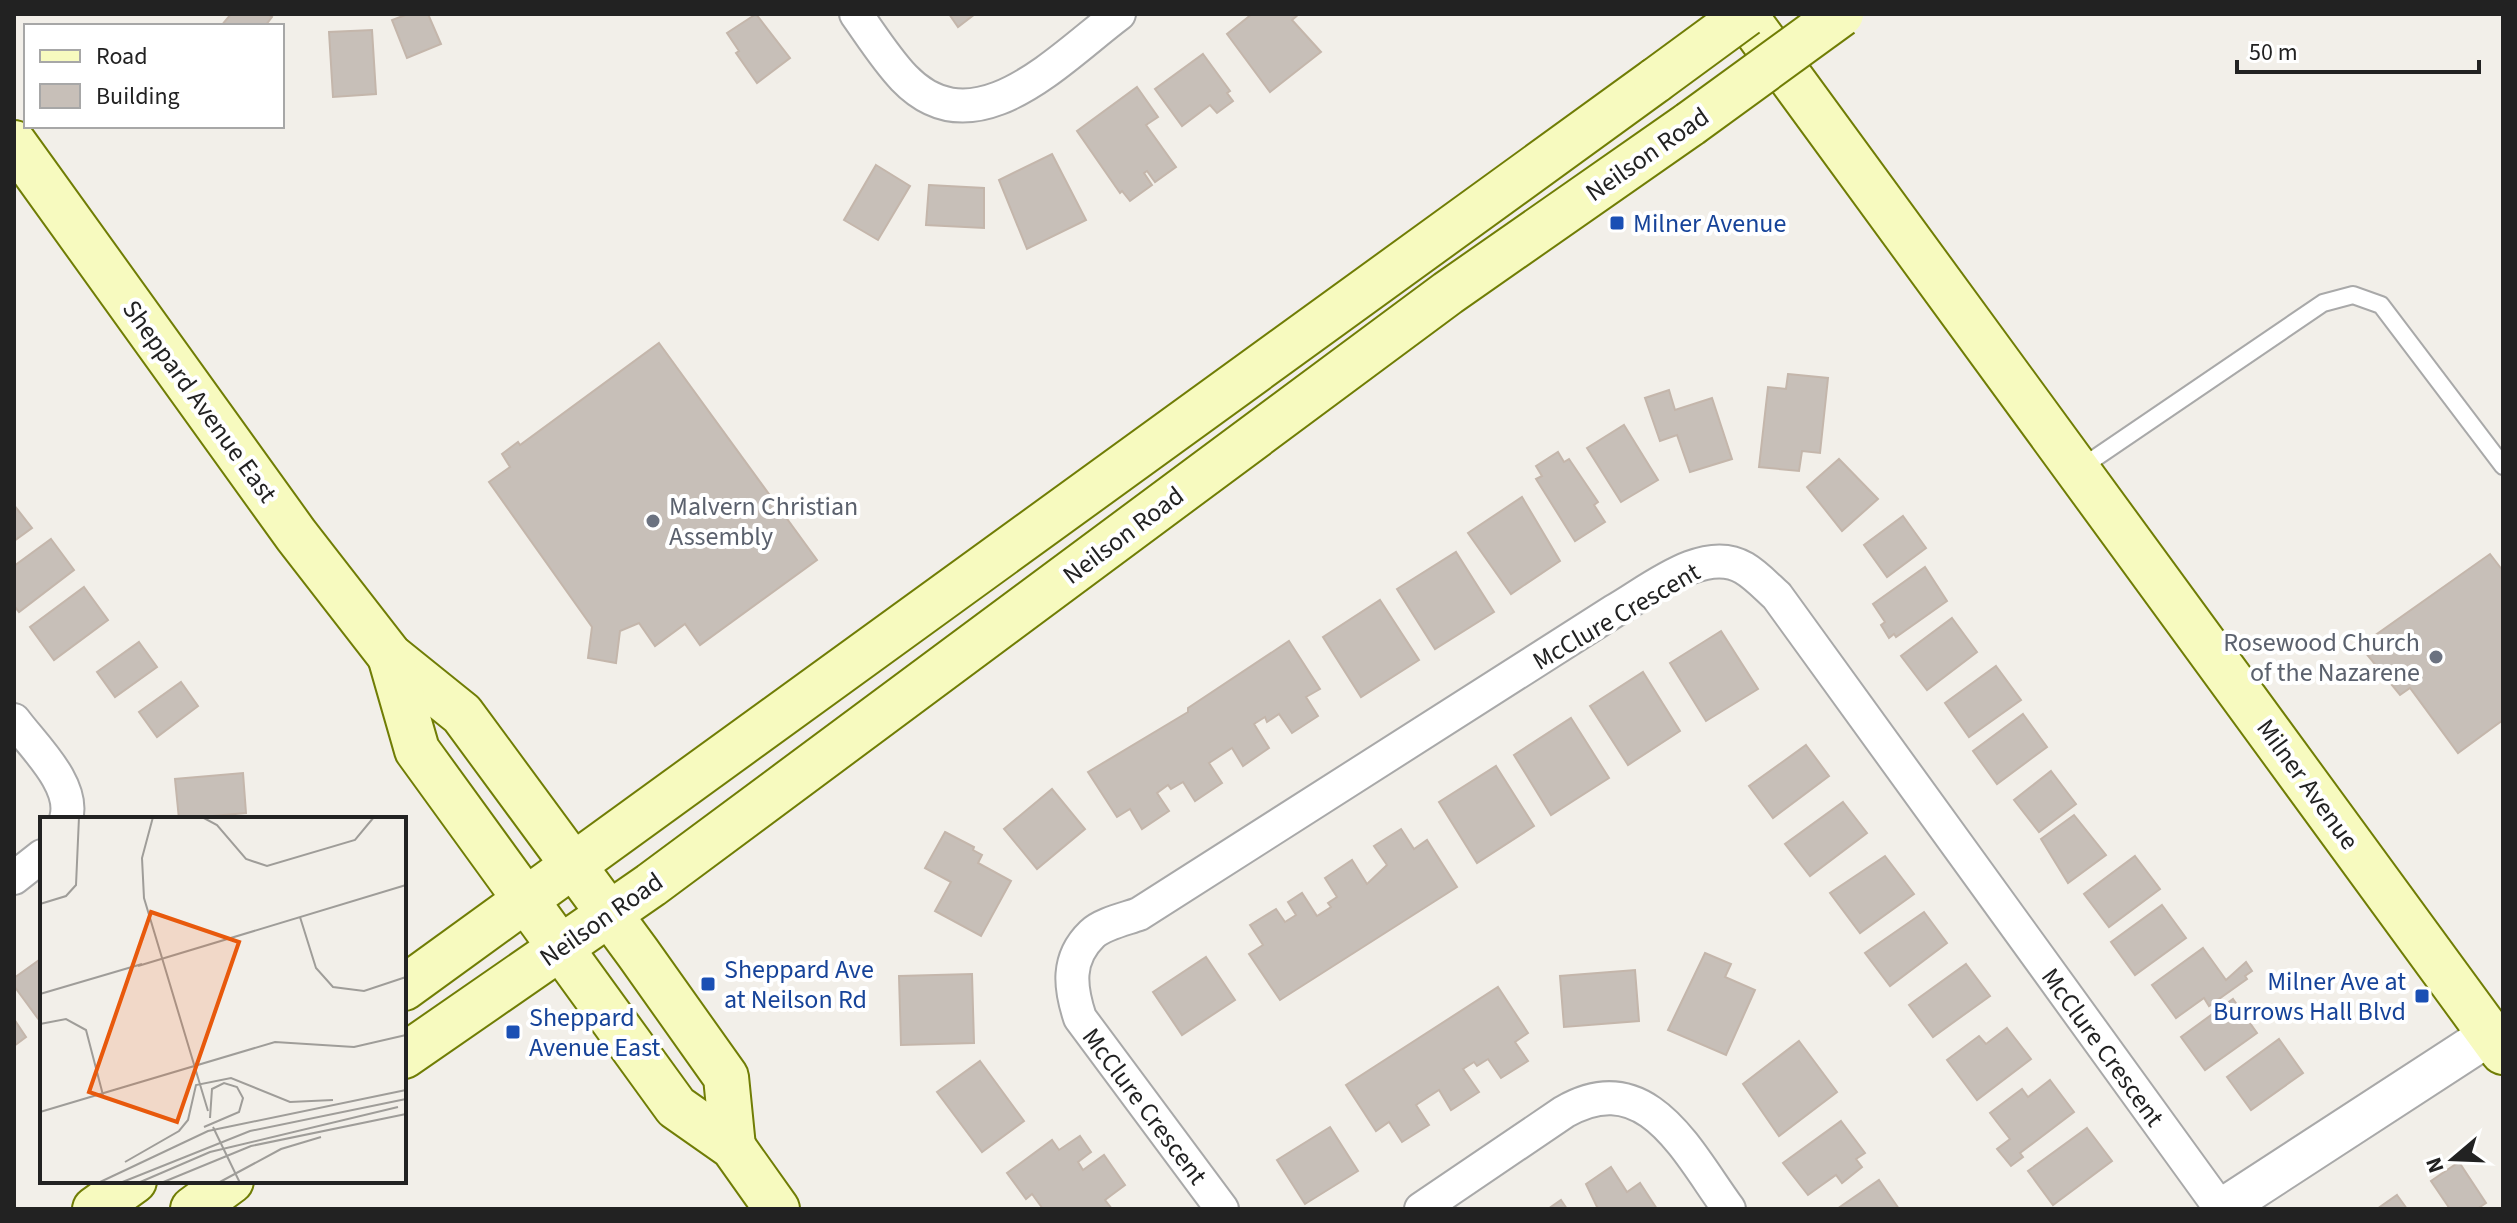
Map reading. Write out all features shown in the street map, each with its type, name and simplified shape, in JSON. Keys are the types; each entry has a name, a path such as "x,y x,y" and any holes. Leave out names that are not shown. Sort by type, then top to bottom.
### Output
{"main road":[{"name":"Neilson Road","path":"406,987 954,587 1566,149 1745,14"},
{"name":"Milner Avenue","path":"1745,14 2078,470 2499,1037"},
{"name":"Neilson Road","path":"406,1055 609,915 1448,293 1841,14"},
{"name":"Sheppard Avenue East","path":"14,143 296,535 390,656 462,714 726,1077 733,1147"},
{"path":"954,587 988,635"},
{"name":"Sheppard Avenue East","path":"390,656 417,750 559,950 676,1107 733,1147 777,1209"},
{"path":"95,1209 131,1183"},
{"path":"193,1209 228,1183"}],"street":[{"path":"856,14 905,79 944,102 971,107 986,105 1017,90 1119,14"},
{"name":"McClure Crescent","path":"1222,1209 1080,1018 1069,986 1079,952 1093,932 1139,914 1614,611 1688,569 1726,562 1743,567 1777,596 2221,1209"},
{"path":"14,720 63,790 69,809 67,817"},
{"path":"14,878 40,858"},
{"path":"2221,1209 2499,1037"},
{"path":"1421,1209 1586,1099 1638,1103 1664,1120 1729,1209"}],"lane":[{"path":"2078,470 2323,303 2353,295 2381,305 2503,466"}],"building":[{"path":"231,14 268,14 272,17 267,24 223,24"},
{"path":"408,14 428,14 441,44 407,58 392,20"},
{"path":"756,14 790,58 757,83 736,53 739,51 727,33"},
{"path":"949,14 975,14 958,27"},
{"path":"1252,14 1299,14 1292,20 1321,52 1270,92 1227,34"},
{"path":"372,30 376,94 333,97 329,32"},
{"path":"1203,54 1230,91 1227,93 1233,101 1217,113 1210,105 1182,126 1155,89"},
{"path":"1137,87 1158,117 1146,125 1176,167 1155,182 1147,171 1144,173 1152,185 1130,201 1122,191 1120,193 1077,131"},
{"path":"1052,154 1086,220 1027,249 999,180"},
{"path":"876,165 910,186 878,240 844,220"},
{"path":"929,185 984,188 984,228 926,225"},
{"name":"Malvern Christian Assembly","path":"659,343 817,560 700,645 685,624 655,646 639,623 620,631 616,663 588,658 592,627 489,482 510,467 502,454 518,442 520,445"},
{"path":"1788,374 1828,378 1820,453 1802,451 1799,471 1759,467 1768,387 1786,389"},
{"path":"1669,390 1675,410 1712,398 1732,459 1690,472 1677,435 1660,441 1645,398"},
{"path":"1624,425 1658,480 1621,502 1587,448"},
{"path":"1558,452 1564,462 1569,459 1598,502 1594,505 1605,522 1575,541 1536,479 1542,476 1536,466"},
{"path":"1839,459 1878,499 1842,531 1807,487"},
{"path":"1522,497 1560,561 1511,594 1468,533"},
{"path":"14,505 32,528 14,541"},
{"path":"1903,516 1926,548 1887,577 1864,545"},
{"path":"51,539 74,570 19,612 14,606 14,566"},
{"path":"1456,552 1494,612 1435,649 1397,589"},
{"name":"Rosewood Church of the Nazarene","path":"2490,554 2503,571 2503,720 2458,753 2410,688 2400,695 2360,646"},
{"path":"1925,567 1947,601 1896,637 1894,634 1889,638 1881,625 1885,622 1873,604"},
{"path":"84,587 108,620 54,660 30,627"},
{"path":"1380,600 1419,660 1361,697 1323,637"},
{"path":"1952,618 1977,652 1927,690 1901,656"},
{"path":"1721,631 1758,689 1706,721 1670,663"},
{"path":"1289,641 1320,689 1306,697 1318,716 1292,733 1279,714 1267,722 1265,717 1254,724 1269,748 1243,766 1232,748 1209,763 1222,783 1195,801 1183,782 1171,789 1168,785 1157,793 1169,811 1142,829 1130,809 1117,817 1088,772 1188,712 1188,708"},
{"path":"139,642 157,667 115,697 97,672"},
{"path":"1996,666 2021,700 1969,737 1945,703"},
{"path":"1643,672 1680,731 1628,765 1590,706"},
{"path":"181,682 198,706 157,737 139,712"},
{"path":"2023,714 2047,747 1997,784 1973,751"},
{"path":"1571,718 1609,778 1551,815 1514,755"},
{"path":"1806,745 1829,776 1773,818 1749,786"},
{"path":"1496,766 1534,826 1477,863 1439,802"},
{"path":"2051,771 2076,804 2039,832 2014,800"},
{"path":"243,773 246,813 179,817 175,779"},
{"path":"1052,789 1085,829 1037,869 1004,829"},
{"path":"1843,802 1867,833 1810,876 1785,844"},
{"path":"2074,815 2106,855 2068,883 2041,839"},
{"path":"1401,829 1414,849 1427,840 1457,887 1280,1000 1249,954 1263,945 1250,925 1276,909 1285,922 1296,915 1288,902 1302,893 1317,916 1331,907 1328,903 1337,897 1325,878 1352,860 1367,884 1387,865 1374,846"},
{"path":"945,832 974,847 973,850 982,855 978,863 1011,881 981,936 935,911 951,882 925,868"},
{"path":"1885,856 1914,894 1860,933 1830,893"},
{"path":"2135,856 2160,889 2109,927 2084,894"},
{"path":"2162,905 2186,938 2135,975 2111,942"},
{"path":"1924,912 1947,943 1890,986 1865,953"},
{"path":"2203,948 2226,980 2246,962 2252,971 2245,976 2247,979 2209,1006 2204,998 2176,1018 2152,985"},
{"path":"1705,953 1731,964 1725,977 1755,990 1726,1055 1668,1030"},
{"path":"1206,957 1235,1000 1182,1035 1153,992"},
{"path":"40,959 40,1021 14,986 14,978"},
{"path":"1966,964 1990,996 1933,1037 1909,1005"},
{"path":"1635,970 1639,1021 1564,1027 1560,976"},
{"path":"972,974 974,1043 901,1045 899,976"},
{"path":"1498,987 1528,1033 1515,1042 1528,1061 1501,1078 1488,1059 1477,1066 1474,1062 1463,1069 1479,1092 1451,1110 1439,1090 1416,1105 1429,1125 1402,1142 1389,1122 1376,1131 1346,1085"},
{"path":"2233,999 2257,1033 2205,1070 2181,1037"},
{"path":"14,1019 26,1037 14,1046"},
{"path":"2007,1028 2031,1059 1977,1100 1947,1060 1979,1036 1986,1044"},
{"path":"2279,1039 2303,1073 2251,1110 2227,1077"},
{"path":"1799,1041 1837,1092 1779,1136 1743,1084"},
{"path":"980,1061 1024,1121 982,1152 937,1092"},
{"path":"2050,1080 2074,1112 2020,1153 2023,1157 2011,1166 1997,1149 2010,1139 1990,1113 2022,1089 2028,1097"},
{"path":"1841,1121 1865,1153 1856,1159 1862,1167 1842,1183 1836,1175 1808,1195 1783,1163"},
{"path":"1330,1127 1358,1171 1305,1204 1277,1160"},
{"path":"2087,1128 2112,1161 2053,1205 2028,1171"},
{"path":"1080,1136 1091,1152 1078,1162 1083,1170 1104,1155 1125,1185 1105,1200 1112,1209 1043,1209 1032,1194 1026,1199 1007,1173 1052,1140 1059,1150"},
{"path":"2459,1162 2486,1203 2477,1209 2450,1209 2431,1181"},
{"path":"1611,1167 1627,1192 1640,1183 1657,1209 1598,1209 1586,1184"},
{"path":"1879,1180 1899,1209 1837,1209"},
{"path":"2397,1195 2407,1209 2377,1209"},
{"path":"1561,1200 1567,1209 1548,1209"}],"place":[{"name":"Milner Avenue","path":"1617,223"},
{"name":"Malvern Christian Assembly","path":"653,521"},
{"name":"Rosewood Church of the Nazarene","path":"2436,657"},
{"name":"Sheppard Ave at Neilson Rd","path":"708,984"},
{"name":"Milner Ave at Burrows Hall Blvd","path":"2422,996"},
{"name":"Sheppard Avenue East","path":"513,1032"}]}
